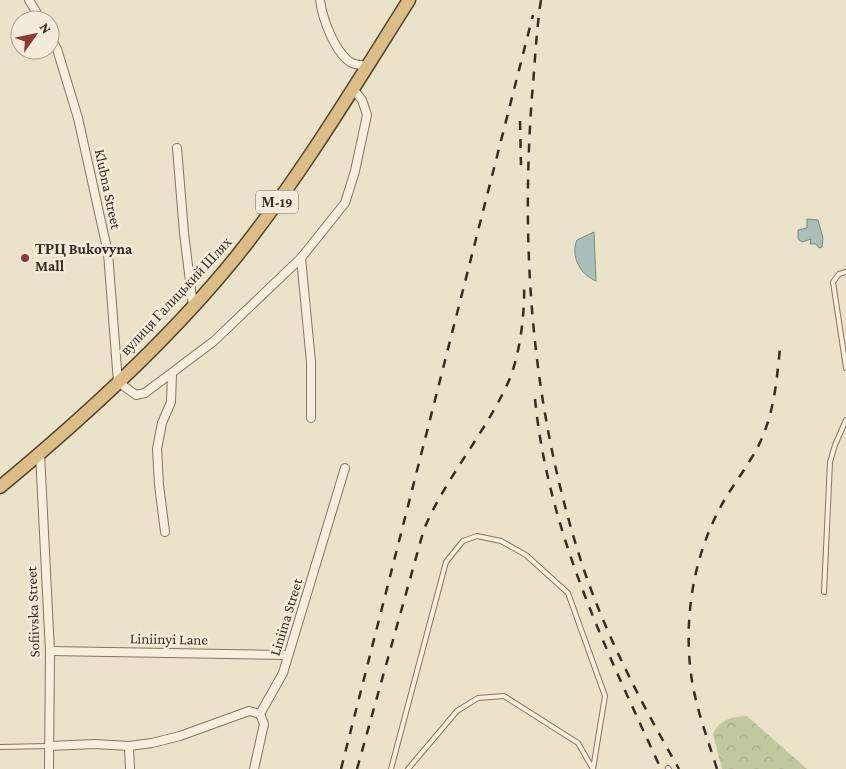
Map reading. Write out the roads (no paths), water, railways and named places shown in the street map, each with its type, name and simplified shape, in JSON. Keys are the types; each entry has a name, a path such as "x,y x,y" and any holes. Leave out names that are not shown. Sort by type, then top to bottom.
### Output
{"highway":[{"name":"вулиця Галицький Шлях","path":"0,486 40,454 118,382 193,306 236,257 270,212 409,0"}],"street":[{"path":"320,0 322,17 341,52 351,62 367,66"},
{"name":"Klubna Street","path":"60,59 78,118 108,253 118,382"},
{"path":"118,382 136,395 145,393 214,341 302,258 345,203 355,171 367,115 362,100 352,89"},
{"path":"177,148 184,233 193,306"},
{"path":"302,258 310,362 311,418"},
{"path":"166,532 159,485 157,449 162,423 172,402 172,374"},
{"name":"Sofiivska Street","path":"40,454 50,651 49,769"},
{"name":"Liniina Street","path":"260,714 283,673 345,468"},
{"name":"Liniinyi Lane","path":"50,651 288,655"},
{"path":"49,746 95,744 129,746 180,736 249,711 260,714 264,724 254,769"},
{"path":"129,746 130,769"}],"lane":[{"path":"846,272 840,274 833,282 846,368"},
{"path":"824,592 830,462 846,420"},
{"path":"392,769 446,562 463,541 478,536 501,541 526,555 568,593 605,696 593,769"},
{"path":"408,769 457,711 478,698 504,696 578,743 593,769"},
{"path":"0,747 49,746"}],"water":[{"path":"807,219 818,220 823,238 822,247 819,248 816,244 810,244 811,239 802,242 798,239 798,230 807,228"},
{"path":"594,232 596,281 578,265 575,253 577,240"}],"railway":[{"path":"541,0 532,96 528,216 534,336 542,395 553,454 567,512 593,596 627,672 679,769"},
{"path":"341,769 533,15"},
{"path":"520,121 521,165"},
{"path":"357,769 424,529 443,492 486,423 511,376 521,336 524,283"},
{"path":"717,769 692,681 689,659 692,593 696,571 710,528 725,499 755,453 768,422 777,380 780,348"},
{"path":"535,399 542,448 552,496 566,543 600,634 661,769"}],"place":[{"name":"ТРЦ Bukovyna Mall","path":"25,258"}]}
